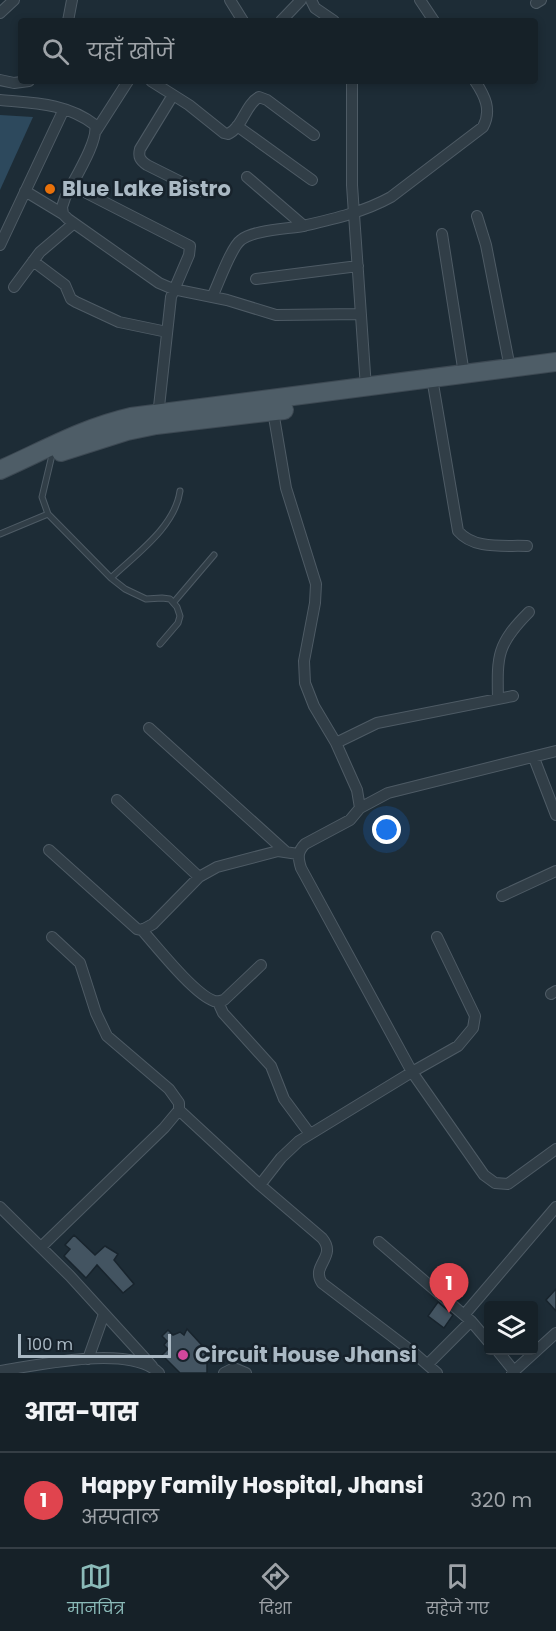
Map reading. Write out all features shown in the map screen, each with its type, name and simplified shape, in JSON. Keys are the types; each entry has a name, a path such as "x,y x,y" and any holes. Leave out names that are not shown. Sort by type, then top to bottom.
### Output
{"main road":[{"path":"0,479 52,455 157,419 273,411 433,384 464,374 556,362"},
{"path":"0,470 93,427 366,388 556,373"}],"street":[{"path":"0,13 14,0"},
{"path":"69,18 72,0"},
{"path":"230,0 241,18"},
{"path":"284,18 300,0"},
{"path":"310,0 315,8 330,18"},
{"path":"420,0 432,18"},
{"path":"0,80 18,82"},
{"path":"63,214 64,198 96,131 126,84"},
{"path":"156,84 224,133 231,133 253,101 259,97 267,100 314,135"},
{"path":"352,84 354,213 366,388"},
{"path":"212,297 235,247 241,240 258,234 304,226 354,213 391,197 483,127 488,119 489,110 477,84"},
{"path":"173,95 138,155 147,165 199,191"},
{"path":"0,100 48,103 89,120 96,131"},
{"path":"0,245 64,109"},
{"path":"237,126 312,180"},
{"path":"247,177 304,226"},
{"path":"71,184 190,246 189,255 173,289 157,419"},
{"path":"25,191 63,214 73,224 143,274 173,289 276,315 361,314"},
{"path":"477,216 486,245 510,368"},
{"path":"14,287 45,246 73,224"},
{"path":"442,234 464,374"},
{"path":"33,261 65,285 71,299 76,302 119,322 167,332"},
{"path":"256,279 358,266"},
{"path":"433,384 458,531 469,541 476,543 527,546"},
{"path":"273,411 285,488 316,584 315,603 304,661 305,683 314,706 336,743 357,790 360,808"},
{"path":"498,699 497,668 501,648 515,626 529,612"},
{"path":"336,743 377,723 513,696"},
{"path":"149,728 285,852"},
{"path":"556,751 388,794 360,808 350,820 305,844 298,854 301,868 412,1072 484,1175 495,1183 508,1184 556,1149"},
{"path":"534,758 556,815"},
{"path":"117,800 200,877"},
{"path":"49,850 137,929 142,930 192,985 213,1000 218,1002 224,1000 261,965"},
{"path":"142,930 153,924 200,877 217,867 267,853 298,854"},
{"path":"502,896 556,871"},
{"path":"41,1247 164,1128 178,1110 179,1103 169,1089 107,1036 96,1013 80,963 52,937"},
{"path":"260,1185 288,1151 310,1134 449,1051 465,1039 473,1028 475,1016 437,938"},
{"path":"218,1002 223,1014 271,1066 284,1099 310,1134"},
{"path":"178,1110 328,1245 328,1251 319,1270 322,1283 437,1373"},
{"path":"0,1207 41,1247 155,1370"},
{"path":"428,1364 556,1209"},
{"path":"380,1242 468,1318 484,1336"},
{"path":"88,1359 104,1314"},
{"path":"501,1355 513,1372 556,1333"},
{"path":"0,1371 72,1359 129,1358 155,1370"},
{"path":"224,1373 234,1368 246,1373"}],"lane":[{"path":"52,455 42,497 48,514 111,578 133,594 146,599 162,598 174,602 180,616 178,623 160,644"},
{"path":"111,578 170,518 178,503 180,491"},
{"path":"0,534 48,514"},
{"path":"174,602 214,555"}],"water":[{"path":"0,115 33,117 0,190"}],"building":[{"path":"74,1235 95,1255 105,1246 118,1254 114,1260 134,1284 123,1293 97,1265 86,1278 64,1256 70,1249 65,1245"},
{"path":"556,1289 556,1311 546,1300"},
{"path":"438,1302 453,1315 444,1328 428,1316"},
{"path":"187,1329 210,1354 207,1357 207,1373 180,1373 162,1355 168,1349 164,1345 167,1341 162,1336 168,1330 173,1335 180,1332 184,1335"}],"place":[{"name":"Blue Lake Bistro","path":"50,189"},
{"name":"Happy Family Hospital, Jhansi","path":"449,1313"},
{"name":"Circuit House Jhansi","path":"183,1355"}]}
